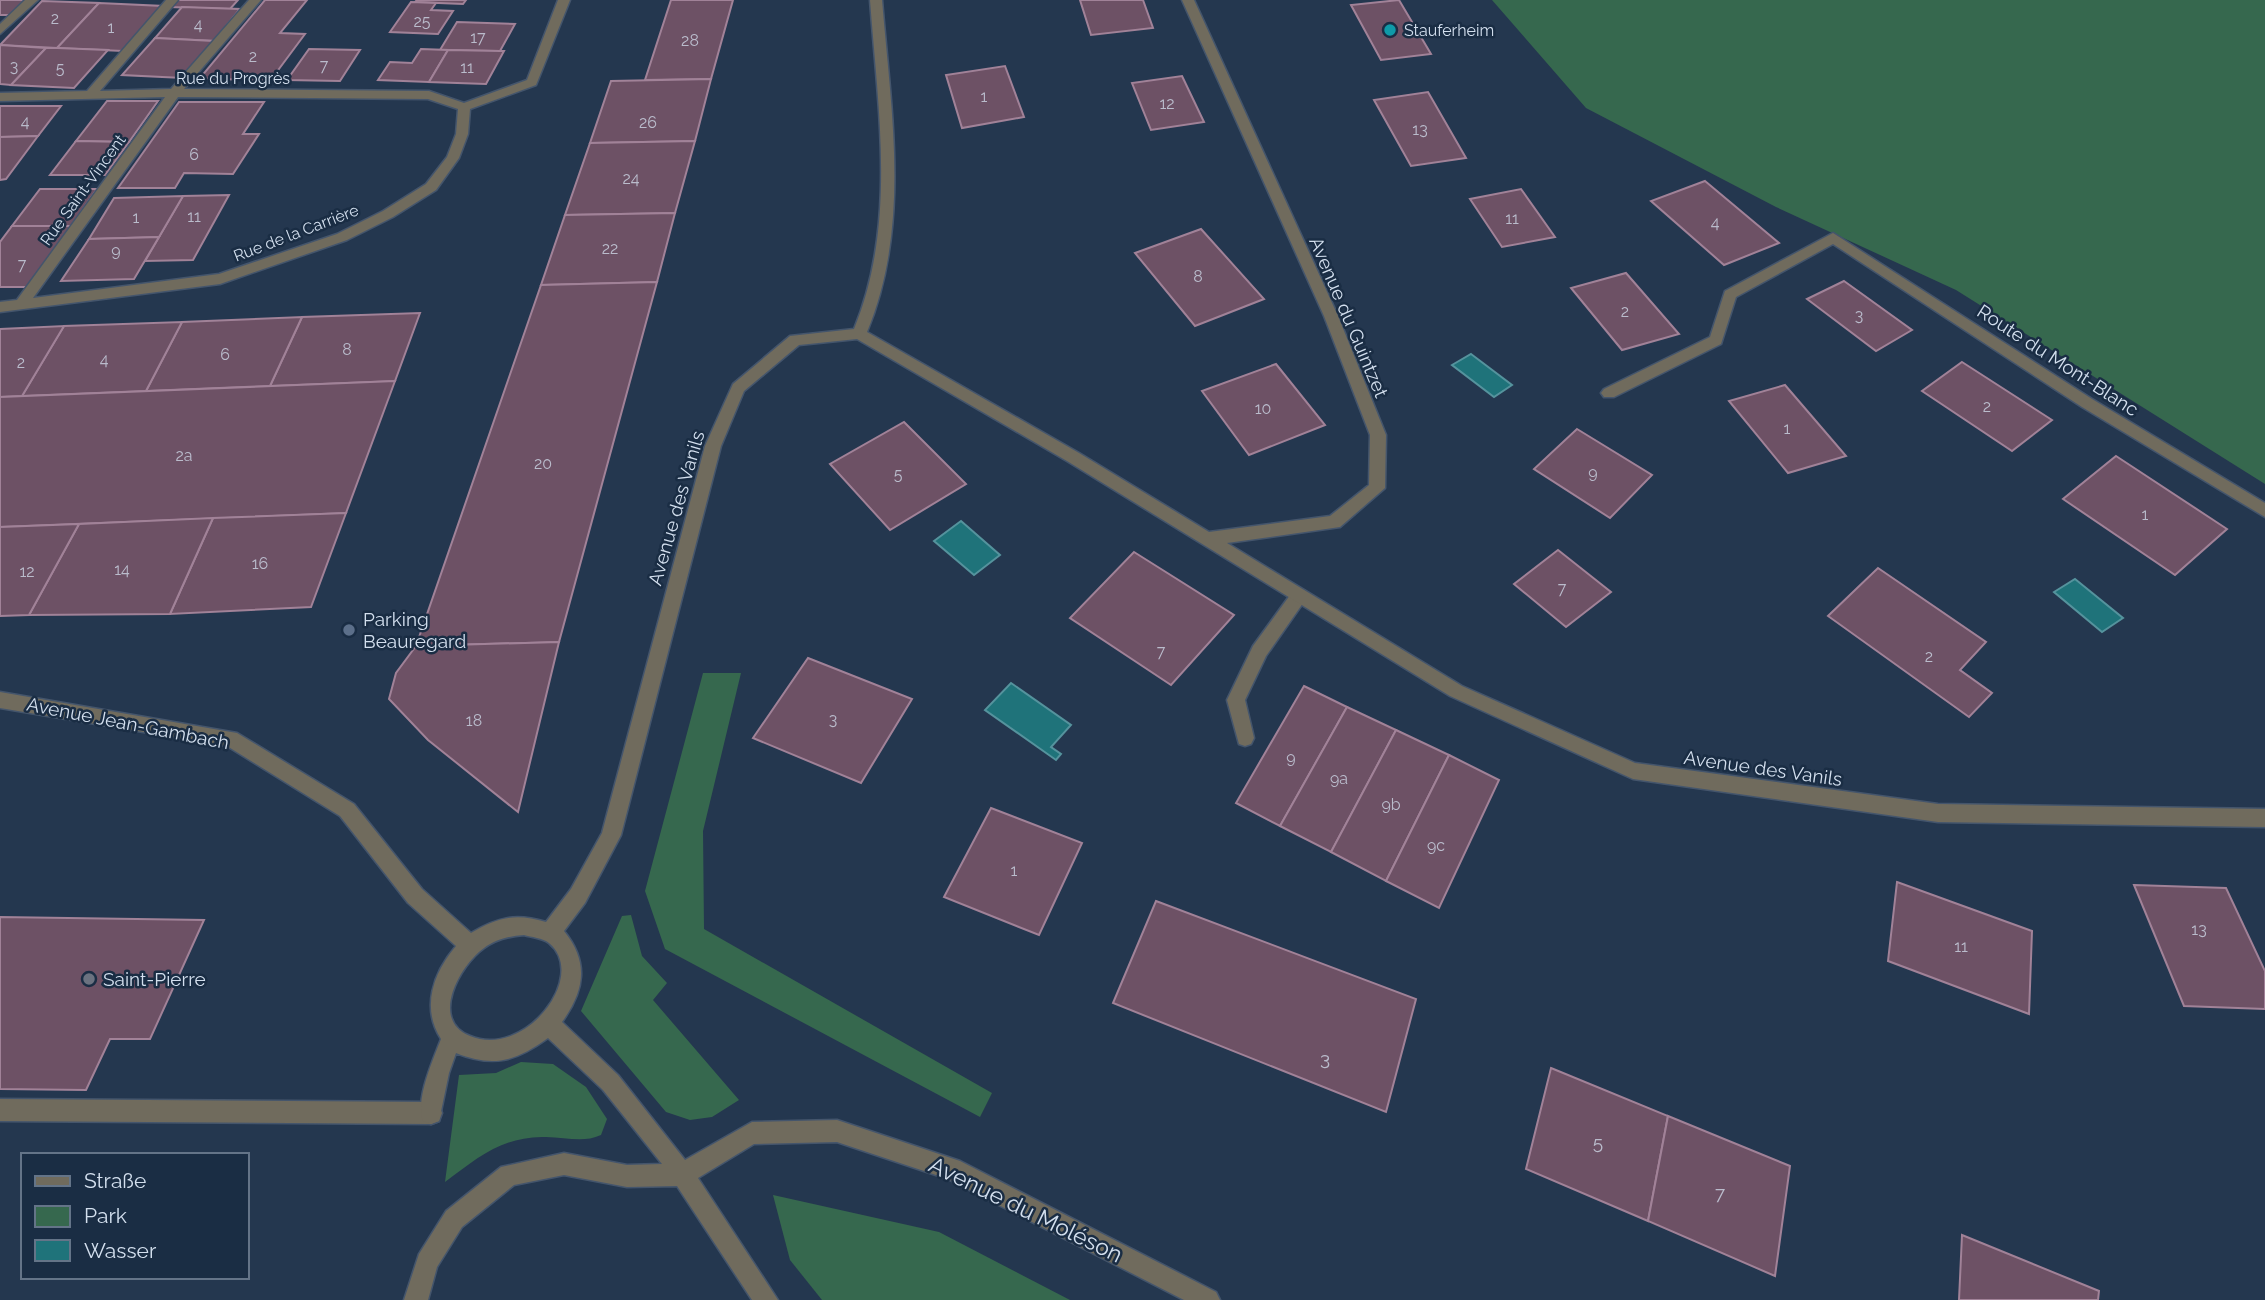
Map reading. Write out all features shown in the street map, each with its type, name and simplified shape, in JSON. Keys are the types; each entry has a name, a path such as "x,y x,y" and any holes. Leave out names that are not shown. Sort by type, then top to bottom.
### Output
{"street":[{"path":"0,30 32,0"},
{"path":"91,94 172,0"},
{"name":"Rue Saint-Vincent","path":"20,306 174,93 255,0"},
{"path":"464,107 532,82 564,0"},
{"path":"859,334 877,285 885,235 889,168 876,0"},
{"name":"Avenue du Guintzet","path":"1188,0 1331,316 1378,435 1377,488 1334,522 1207,539"},
{"name":"Rue du Progrès","path":"0,97 174,93 429,95 464,107"},
{"name":"Rue de la Carrière","path":"0,307 220,279 342,237 388,214 431,187 453,158 462,134 464,107"},
{"name":"Route du Mont-Blanc","path":"1609,393 1717,340 1730,294 1833,238 2087,403 2265,511"},
{"name":"Avenue des Vanils","path":"551,932 578,897 611,835 713,446 738,388 795,340 859,334 1073,457 1456,691 1633,771 1938,813 2265,818"},
{"path":"1244,738 1236,700 1259,651 1299,596"},
{"name":"Avenue Jean-Gambach","path":"0,700 231,739 347,810 415,896 470,946"},
{"path":"532,926 551,932 566,947 572,979 564,1003 548,1025 524,1042 497,1051 472,1049 452,1037 441,1017 441,993 451,967 470,946 485,936 508,927 532,926"},
{"path":"548,1025 575,1044 613,1083 681,1175 766,1300"},
{"path":"0,1111 430,1113 438,1073 452,1037"},
{"name":"Avenue du Moléson","path":"681,1175 751,1133 837,1131 952,1169 1208,1300"},
{"path":"416,1300 427,1262 454,1219 509,1175 564,1164 627,1176 681,1175"}],"green space":[{"path":"1492,0 2265,0 2265,484 1956,290 1776,207 1586,108"},
{"path":"703,673 741,673 703,831 704,929 992,1093 980,1117 665,949 645,891"},
{"path":"631,915 642,956 667,983 653,1000 739,1100 712,1117 690,1120 666,1112 581,1011 622,916"},
{"path":"521,1062 553,1064 586,1087 607,1119 601,1135 586,1139 542,1137 513,1141 490,1151 445,1182 459,1075 496,1073"},
{"path":"773,1195 939,1232 1070,1300 822,1300 790,1260"}],"water":[{"path":"1471,354 1512,385 1494,397 1452,365"},
{"path":"961,521 1000,555 974,575 934,541"},
{"path":"2075,579 2123,618 2102,632 2054,592"},
{"path":"1011,683 1071,725 1051,747 1061,754 1056,760 985,710"}],"building":[{"path":"0,0 25,0 10,15 0,15"},
{"path":"176,0 238,0 230,9 170,7"},
{"path":"265,0 307,0 280,33 305,34 270,81 200,78"},
{"path":"466,0 463,4 415,2"},
{"path":"671,0 733,0 711,79 645,80"},
{"path":"1080,0 1143,0 1153,28 1091,35"},
{"name":"Stauferheim","path":"1399,0 1431,54 1381,60 1351,5"},
{"path":"42,1 99,3 57,48 0,45"},
{"path":"411,2 436,3 431,10 453,11 438,34 390,32"},
{"path":"99,3 163,6 123,51 57,48"},
{"path":"182,7 240,9 214,41 155,38"},
{"path":"457,22 515,24 500,51 440,50"},
{"path":"155,38 214,41 183,78 122,75"},
{"path":"0,45 46,48 11,85 0,84"},
{"path":"46,48 108,50 74,88 11,85"},
{"path":"309,49 360,50 340,81 287,80"},
{"path":"421,49 448,50 429,82 378,80 390,62 412,63"},
{"path":"448,50 504,51 486,84 429,82"},
{"path":"1005,66 1024,117 962,128 946,75"},
{"path":"1182,76 1204,122 1151,130 1132,83"},
{"path":"711,79 695,141 590,143 611,81"},
{"path":"1428,92 1466,158 1411,166 1374,100"},
{"path":"107,101 158,101 129,142 76,141"},
{"path":"179,102 264,102 243,134 259,134 233,174 184,173 175,188 118,188"},
{"path":"0,106 61,106 38,136 0,137"},
{"path":"38,136 6,179 0,180 0,137"},
{"path":"76,141 129,142 105,175 50,175"},
{"path":"695,141 675,213 565,215 590,143"},
{"path":"1705,181 1779,243 1724,265 1651,201"},
{"path":"40,189 97,189 71,226 12,226"},
{"path":"1521,189 1555,237 1502,247 1470,199"},
{"path":"229,195 193,260 145,261 183,196"},
{"path":"183,196 159,237 89,239 114,198"},
{"path":"675,213 657,282 541,285 565,215"},
{"path":"12,226 71,226 27,287 0,287 0,242"},
{"path":"1201,229 1264,299 1195,326 1135,253"},
{"path":"159,237 134,279 61,281 89,239"},
{"path":"1626,273 1679,334 1622,350 1571,288"},
{"path":"1844,281 1912,330 1876,351 1807,299"},
{"path":"657,282 559,642 416,646 541,285"},
{"path":"420,313 395,381 270,386 302,317"},
{"path":"302,317 270,386 146,391 182,322"},
{"path":"182,322 146,391 22,396 64,326"},
{"path":"64,326 22,396 0,397 0,329"},
{"path":"1962,362 2052,420 2012,451 1922,391"},
{"path":"1276,364 1325,425 1249,455 1202,391"},
{"path":"395,381 346,513 0,527 0,397"},
{"path":"1785,385 1846,456 1788,473 1729,401"},
{"path":"904,422 966,484 890,530 830,464"},
{"path":"1577,429 1652,475 1610,518 1534,469"},
{"path":"2116,456 2227,529 2175,575 2063,499"},
{"path":"346,513 311,607 170,614 213,518"},
{"path":"213,518 170,614 29,615 79,524"},
{"path":"79,524 29,615 0,616 0,527"},
{"path":"1558,550 1611,592 1566,627 1514,584"},
{"path":"1134,552 1234,615 1171,685 1070,618"},
{"path":"1878,568 1986,642 1960,670 1992,693 1969,717 1828,616"},
{"path":"559,642 518,812 428,740 389,699 396,673 416,646"},
{"path":"808,658 912,699 861,783 753,738"},
{"path":"1304,686 1347,707 1280,826 1236,803"},
{"path":"1347,707 1396,730 1331,852 1280,826"},
{"path":"1396,730 1449,755 1386,881 1331,852"},
{"path":"1449,755 1499,780 1439,908 1386,881"},
{"path":"991,808 1082,843 1039,935 944,897"},
{"path":"1897,882 2032,931 2029,1014 1888,961"},
{"path":"2134,885 2226,888 2265,971 2265,1009 2184,1006"},
{"path":"1156,901 1416,999 1386,1112 1113,1003"},
{"name":"Saint-Pierre","path":"0,917 204,920 150,1039 110,1039 86,1090 0,1089"},
{"path":"1551,1068 1668,1116 1648,1221 1526,1169"},
{"path":"1668,1116 1790,1166 1775,1276 1648,1221"},
{"path":"1962,1235 2099,1291 2098,1300 1959,1300"}],"place":[{"name":"Stauferheim","path":"1390,30"},
{"name":"Parking Beauregard","path":"349,630"},
{"name":"Saint-Pierre","path":"89,979"}]}
